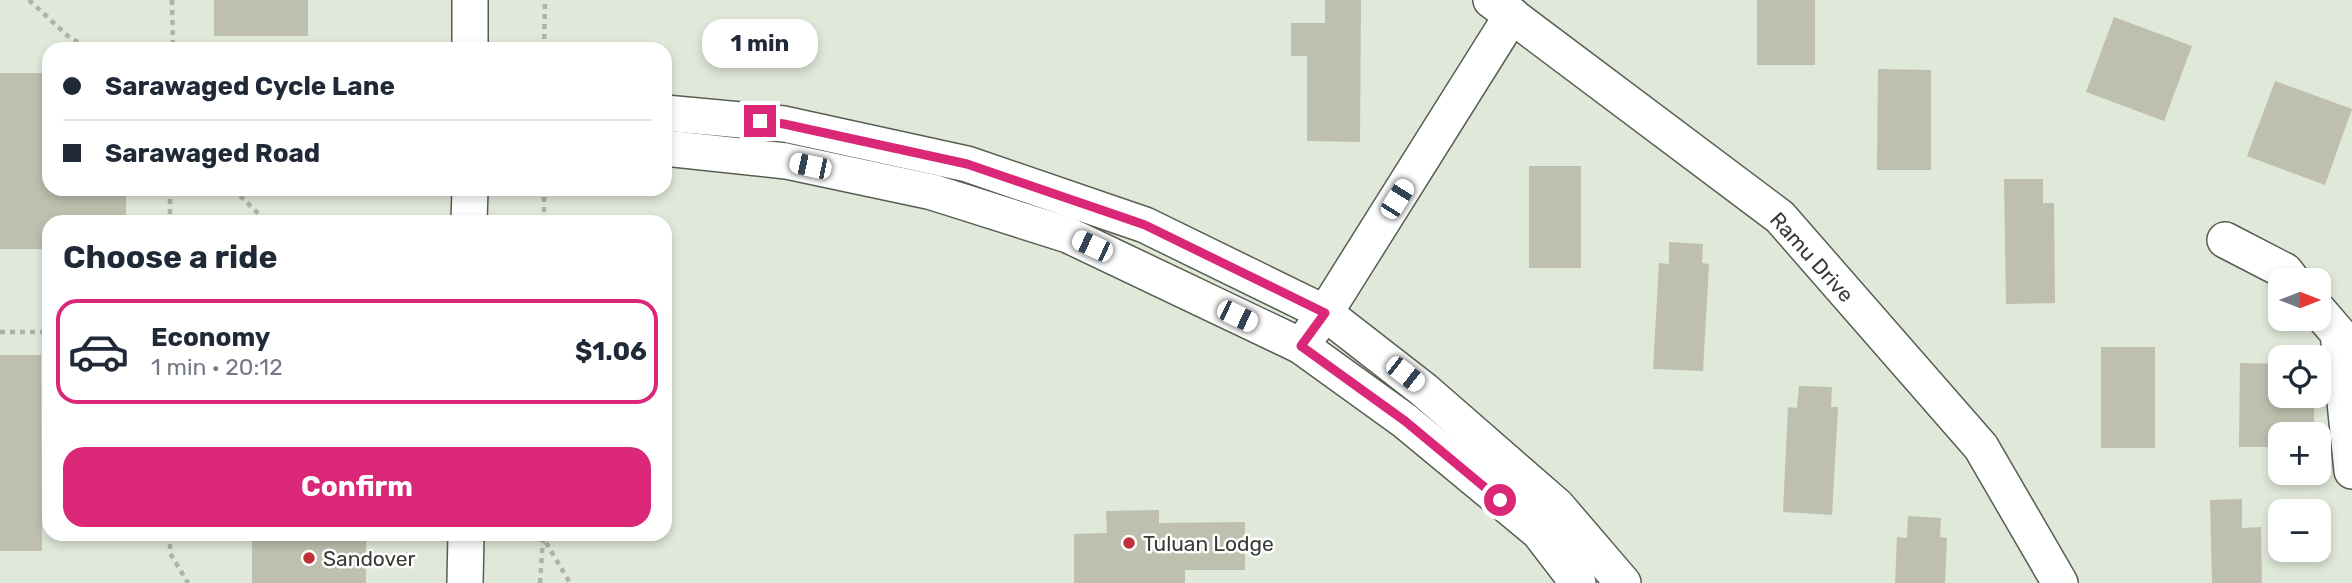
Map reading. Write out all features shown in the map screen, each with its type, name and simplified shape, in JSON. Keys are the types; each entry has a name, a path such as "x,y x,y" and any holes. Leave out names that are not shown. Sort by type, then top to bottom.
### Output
{"street":[{"path":"470,0 470,42"},
{"path":"1301,346 1325,313 1502,8"},
{"name":"Ramu Drive","path":"1502,8 1780,217 1980,447 2060,583"},
{"path":"672,114 784,124 967,164 1145,225 1325,313 1424,390 1558,506 1623,583"},
{"path":"672,149 786,161 932,192 1068,235 1301,346 1405,421 1539,532 1578,583"},
{"path":"470,196 470,215"},
{"path":"2225,240 2279,268"},
{"path":"2331,326 2338,334 2352,471"},
{"path":"465,583 466,541"}],"path":[{"path":"29,0 69,38 77,42"},
{"path":"172,0 173,42"},
{"path":"544,42 545,0"},
{"path":"170,196 170,215"},
{"path":"240,196 260,215"},
{"path":"544,196 544,215"},
{"path":"0,332 42,332"},
{"path":"170,541 170,553 188,583"},
{"path":"540,583 542,541"},
{"path":"546,541 570,583"}],"building":[{"path":"214,0 308,0 308,36 214,36"},
{"path":"1325,0 1361,0 1360,142 1307,141 1307,56 1291,56 1291,23 1325,23"},
{"path":"1757,0 1815,0 1815,65 1757,65"},
{"path":"2114,17 2192,46 2164,121 2086,92"},
{"path":"1878,69 1931,70 1931,170 1877,170"},
{"path":"0,73 42,73 42,196 126,196 126,215 42,215 42,249 0,249"},
{"path":"2275,81 2352,109 2325,185 2247,156"},
{"path":"1529,166 1581,166 1581,268 1529,268"},
{"path":"2004,179 2043,179 2043,203 2054,203 2055,303 2006,304"},
{"path":"1669,242 1703,244 1702,263 1709,264 1703,371 1653,369 1659,263 1669,264"},
{"path":"2101,347 2155,347 2155,448 2101,448"},
{"path":"0,355 41,355 42,551 0,551"},
{"path":"2240,363 2268,364 2268,408 2314,408 2314,422 2268,422 2268,447 2239,447"},
{"path":"1799,386 1832,387 1831,407 1838,407 1832,515 1783,512 1788,407 1797,408"},
{"path":"2242,499 2242,528 2261,527 2262,583 2212,583 2210,500"},
{"path":"1159,510 1159,523 1245,522 1245,570 1185,570 1185,583 1074,583 1074,534 1107,533 1106,511"},
{"path":"1908,516 1941,518 1940,537 1947,538 1945,583 1895,583 1897,537 1907,538"},
{"name":"Sandover","path":"252,541 366,541 366,583 252,583"}],"place":[{"name":"Tuluan Lodge","path":"1129,543"},
{"name":"Sandover","path":"309,558"}],"route":[{"path":"760,121 967,164 1145,225 1325,313 1301,346 1405,421 1500,500"}]}
